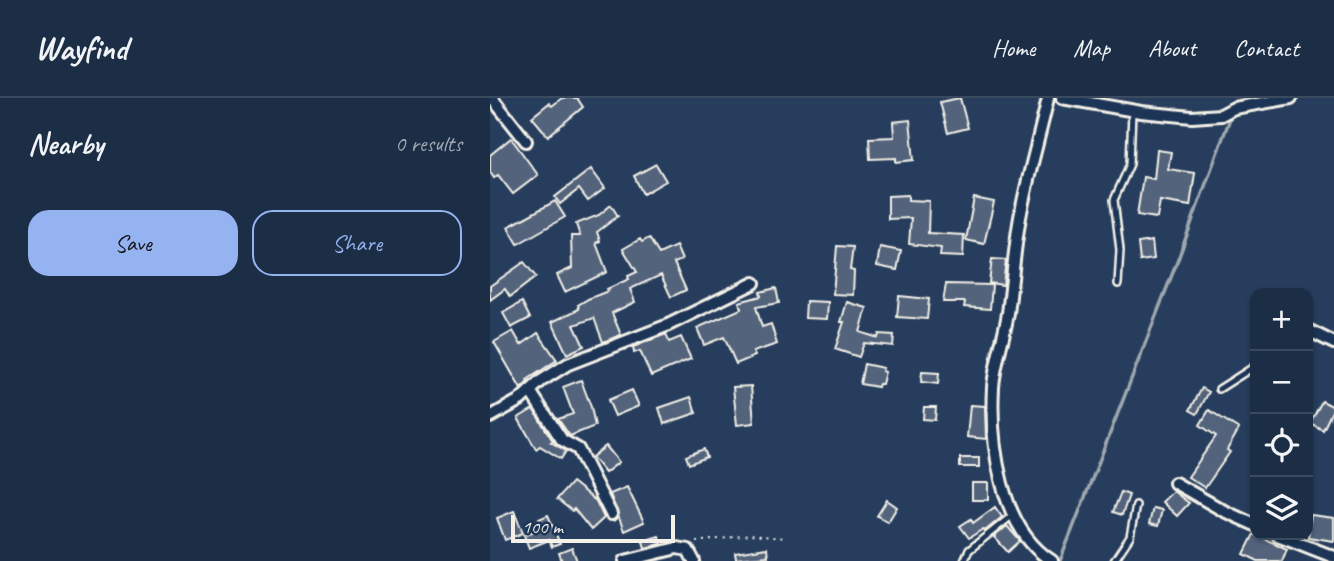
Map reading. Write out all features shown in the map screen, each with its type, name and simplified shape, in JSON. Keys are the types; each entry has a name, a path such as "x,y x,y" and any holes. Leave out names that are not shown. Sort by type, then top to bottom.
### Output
{"street":[{"path":"492,98 526,141"},
{"path":"1048,98 1019,222 1007,315 993,385 994,436 1002,484 1018,526 1041,554 1052,561"},
{"path":"1062,98 1132,111 1192,117 1221,115 1234,108 1290,98"},
{"path":"490,417 520,400 568,364 666,326 754,283"},
{"path":"1313,332 1334,343"},
{"path":"530,391 562,440 578,449 611,514"},
{"path":"1175,483 1250,523"},
{"path":"1291,540 1334,557"},
{"path":"625,561 677,548 688,550 694,561"}],"lane":[{"path":"1118,284 1120,250 1114,200 1130,164 1132,111"},
{"path":"1219,389 1250,369"},
{"path":"1115,561 1130,537 1136,505"},
{"path":"964,561 969,550 1014,514"}],"path":[{"path":"688,550 694,542 716,538 750,535 784,538"}],"building":[{"path":"562,98 577,98 583,107 548,136 532,117 549,103 552,106"},
{"path":"960,98 968,128 948,133 940,102"},
{"path":"910,120 914,160 896,162 896,158 870,159 869,138 894,137 893,122"},
{"path":"511,138 538,175 513,194 498,175 494,178 490,172 490,155"},
{"path":"1157,150 1171,152 1168,169 1195,173 1190,206 1160,201 1157,218 1137,215 1143,177 1154,179"},
{"path":"656,164 666,181 643,194 634,176"},
{"path":"591,169 605,188 588,201 579,189 560,204 555,197"},
{"path":"908,195 908,200 929,201 928,233 964,235 963,257 940,256 941,248 909,244 911,218 888,219 888,196"},
{"path":"974,198 994,202 984,244 966,240"},
{"path":"555,201 565,217 518,244 508,227"},
{"path":"611,205 618,216 597,232 600,241 596,243 607,272 565,292 557,275 572,268 571,236 580,236 576,224 599,215"},
{"path":"649,238 659,254 676,246 682,260 674,263 686,290 671,297 661,275 630,289 635,302 612,313 621,335 603,342 594,318 574,325 584,346 567,354 552,322 579,309 578,305 588,299 629,279 628,276 637,272 623,249 640,239 642,242"},
{"path":"1152,241 1154,259 1140,261 1138,243"},
{"path":"837,246 853,247 850,270 854,271 853,295 833,294"},
{"path":"880,247 901,251 897,270 877,266"},
{"path":"992,259 1006,260 1003,285 989,283"},
{"path":"524,262 536,277 510,297 505,289 490,300 490,286"},
{"path":"946,284 992,285 990,309 964,307 965,302 943,302"},
{"path":"776,288 779,303 756,307 762,327 771,324 777,344 753,352 755,356 736,364 724,337 704,345 697,328 741,309 739,302 761,296 760,292"},
{"path":"899,296 929,299 927,319 897,317"},
{"path":"806,301 828,302 827,319 805,318"},
{"path":"522,302 530,318 511,328 503,313"},
{"path":"847,302 867,308 860,332 878,338 879,334 894,335 893,346 864,343 859,357 835,349"},
{"path":"513,331 521,345 538,333 557,360 527,380 521,389 494,342"},
{"path":"666,334 669,342 681,337 691,359 651,376 640,351 634,353 633,347"},
{"path":"864,364 883,368 882,371 885,372 882,384 878,387 860,384"},
{"path":"922,372 939,373 938,384 921,382"},
{"path":"581,380 595,426 570,436 558,419 573,414 563,387"},
{"path":"751,386 754,423 737,425 733,387"},
{"path":"1202,388 1209,392 1197,414 1190,410"},
{"path":"632,390 639,406 615,416 608,400"},
{"path":"691,397 696,413 664,424 659,408"},
{"path":"1322,401 1334,407 1323,430 1313,425 1313,418"},
{"path":"970,405 985,406 986,439 967,437"},
{"path":"924,407 936,407 935,420 923,419"},
{"path":"533,409 553,441 551,442 566,451 561,459 540,446 536,449 518,418"},
{"path":"1209,410 1239,429 1227,450 1230,452 1205,488 1188,477 1216,436 1200,425"},
{"path":"606,446 619,462 605,473 592,457"},
{"path":"704,449 707,457 689,464 686,456"},
{"path":"960,458 979,458 979,467 960,467"},
{"path":"572,482 596,501 604,518 591,530 574,509 572,511 557,499"},
{"path":"972,483 988,483 988,500 972,500"},
{"path":"627,487 644,522 624,531 610,494"},
{"path":"1173,491 1189,503 1177,516 1162,502"},
{"path":"1121,492 1129,495 1122,515 1113,512"},
{"path":"887,500 897,507 888,522 877,516"},
{"path":"995,507 1002,517 985,531 983,529 969,538 960,526 971,519 973,523"},
{"path":"1153,508 1162,510 1158,526 1149,524"},
{"path":"514,511 523,533 505,540 497,518"},
{"path":"548,515 560,544 552,547 549,540 529,548 524,535 542,528 539,519"},
{"path":"1313,515 1334,518 1334,541 1313,538"},
{"path":"1007,526 1020,541 1008,552 994,537"},
{"path":"659,536 661,544 645,548 643,541"},
{"path":"1251,540 1267,540 1287,549 1282,561 1258,561 1244,554"},
{"path":"572,548 577,561 562,561 559,553"},
{"path":"767,548 768,556 736,559 735,553"}],"waterway":[{"path":"1060,561 1232,113"}]}
